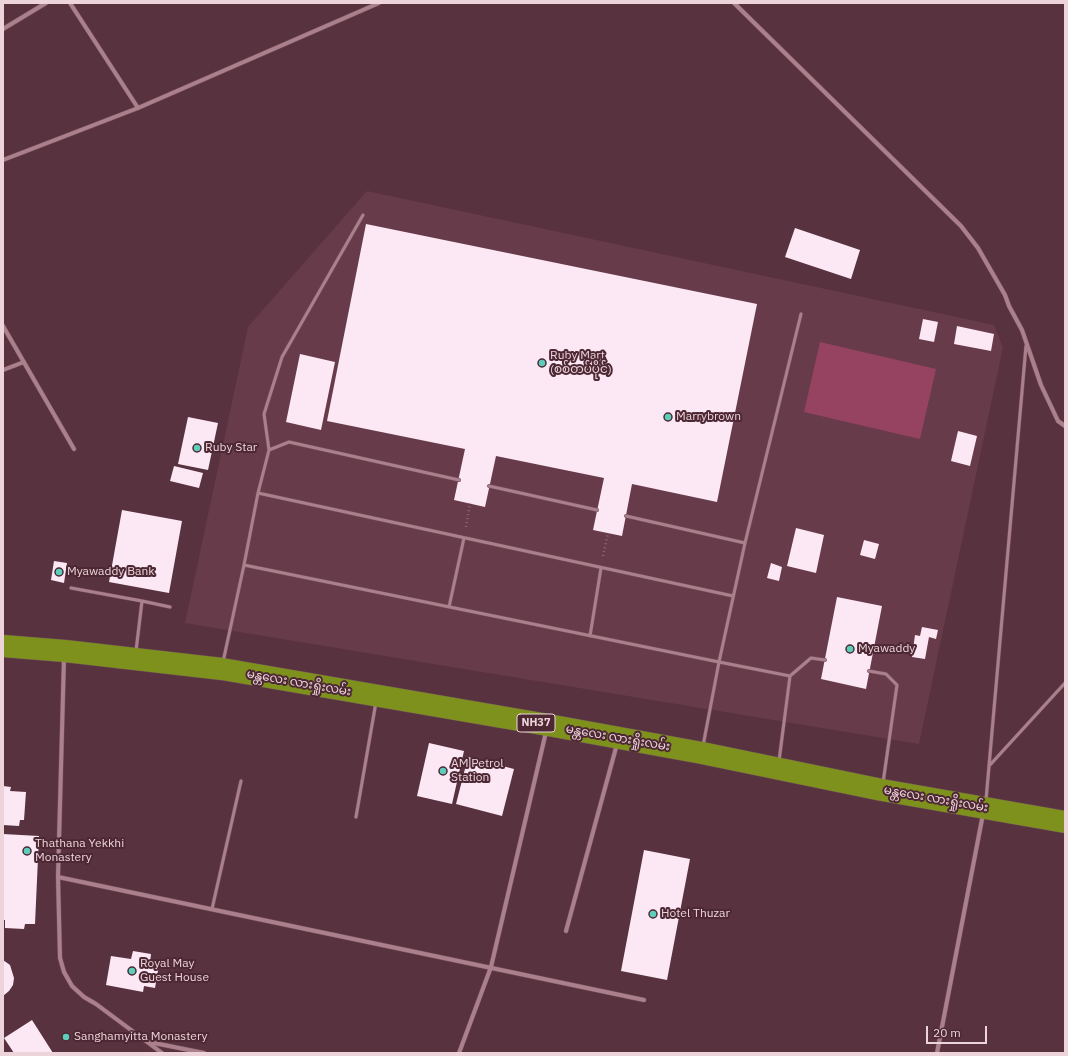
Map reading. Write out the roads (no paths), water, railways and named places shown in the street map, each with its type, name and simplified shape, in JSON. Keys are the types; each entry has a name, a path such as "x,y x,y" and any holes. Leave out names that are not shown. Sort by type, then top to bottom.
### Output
{"highway":[{"name":"မန္တလေး လားရှိုးလမ်း","path":"3,646 135,658 222,669 548,725 702,753 882,790 1065,822"}],"street":[{"path":"3,29 46,3"},
{"path":"70,3 138,108"},
{"path":"3,160 138,108 379,3"},
{"path":"734,3 961,226 978,248 1005,295 1009,306 1022,330 1041,385 1058,421 1065,426"},
{"path":"3,326 74,448"},
{"path":"3,370 24,362"},
{"path":"64,651 58,877 60,958 64,972 72,986 162,1053"},
{"path":"459,1053 491,967 548,725"},
{"path":"566,931 619,738"},
{"path":"937,1053 985,808"},
{"path":"58,877 644,1000"},
{"path":"148,1042 204,1053"}],"lane":[{"path":"222,669 258,493 269,450 264,414 282,357 363,214"},
{"path":"702,753 733,596 801,314"},
{"path":"985,808 1027,344"},
{"path":"269,450 289,442 459,480"},
{"path":"489,486 597,510"},
{"path":"258,493 733,596"},
{"path":"626,516 745,543"},
{"path":"449,607 464,538"},
{"path":"244,565 790,676"},
{"path":"590,636 601,568"},
{"path":"71,588 170,607"},
{"path":"135,658 142,601"},
{"path":"778,769 790,676 811,658 825,660"},
{"path":"869,671 886,674 897,685 882,790"},
{"path":"989,766 1065,683"},
{"path":"356,817 377,696"},
{"path":"212,909 240,781"}],"place":[{"name":"Ruby Mart (စစ်တပ်ပိုင်)","path":"542,363"},
{"name":"Marrybrown","path":"668,417"},
{"name":"Ruby Star","path":"197,448"},
{"name":"Myawaddy Bank","path":"59,572"},
{"name":"Myawaddy","path":"850,649"},
{"name":"AM Petrol Station","path":"443,771"},
{"name":"Thathana Yekkhi Monastery","path":"27,851"},
{"name":"Hotel Thuzar","path":"653,914"},
{"name":"Royal May Guest House","path":"132,971"},
{"name":"Sanghamyitta Monastery","path":"66,1037"}]}
